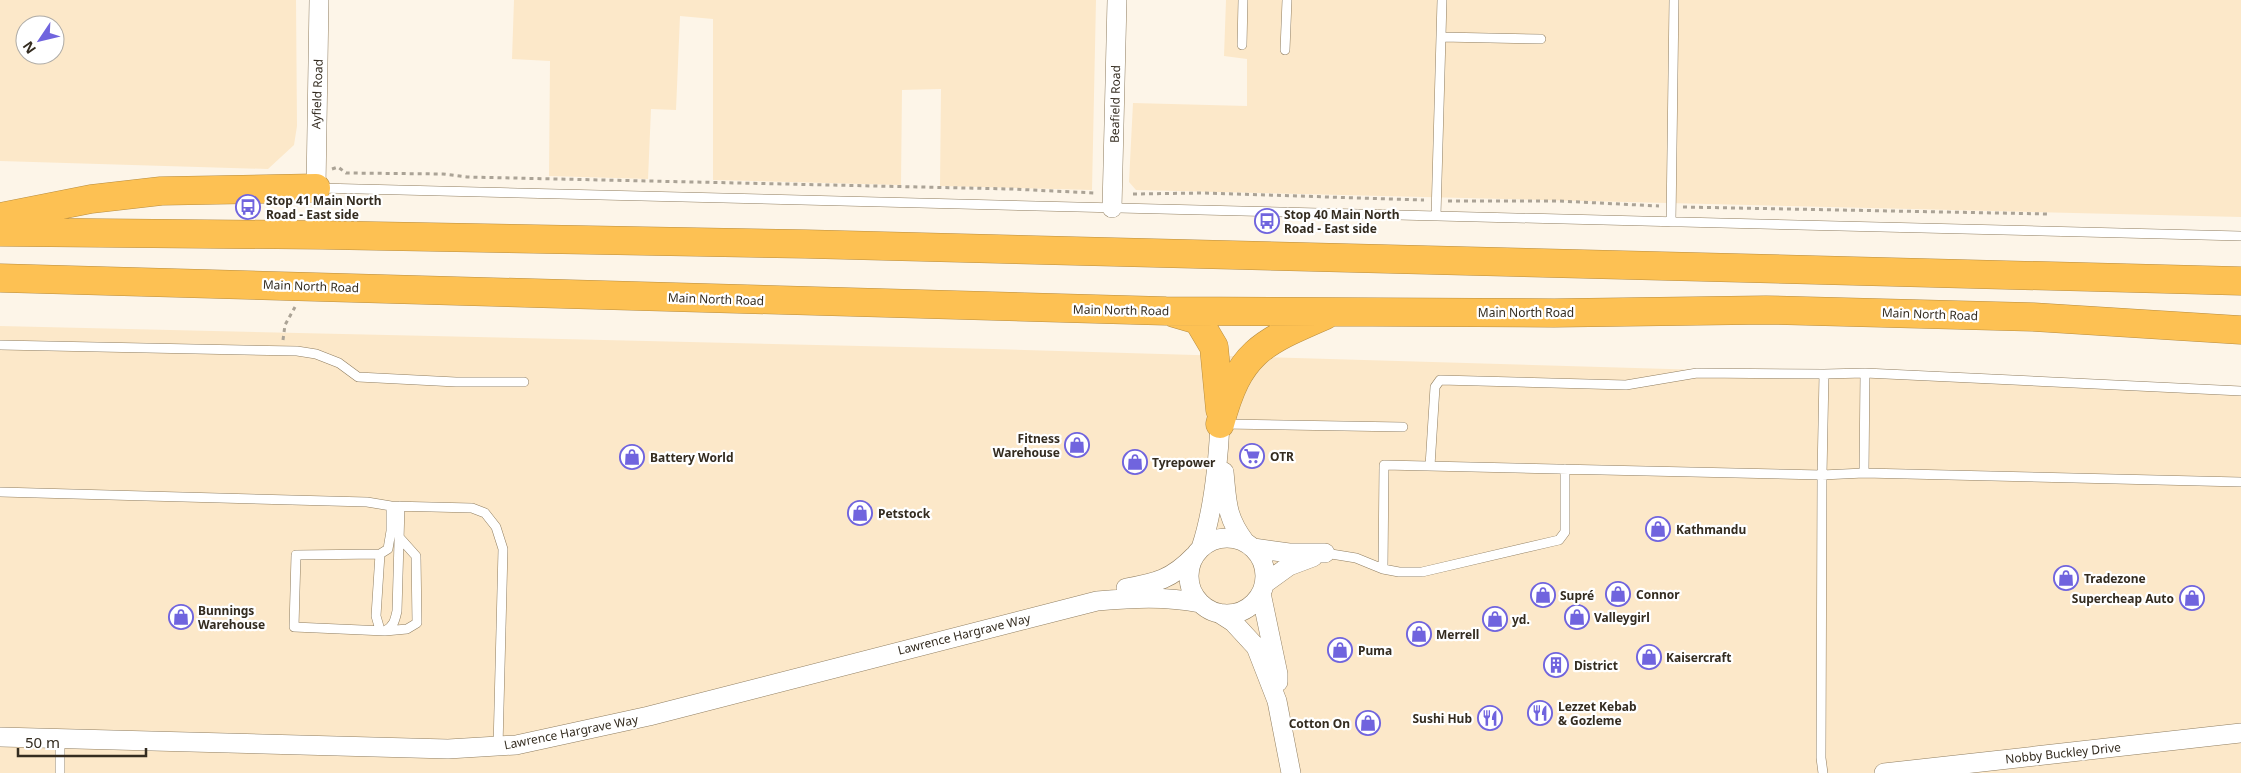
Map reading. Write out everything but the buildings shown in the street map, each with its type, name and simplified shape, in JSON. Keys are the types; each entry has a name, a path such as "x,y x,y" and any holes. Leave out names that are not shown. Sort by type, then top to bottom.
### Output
{"highway":[{"path":"0,217 90,200 161,191 316,188"},
{"path":"0,232 323,235 825,244 2241,281"},
{"name":"Main North Road","path":"0,278 1166,311 1554,313 1766,310 2033,317 2241,330"},
{"path":"1166,311 1198,320 1214,347 1218,375 1220,429"},
{"path":"1220,429 1232,386 1240,371 1261,347 1297,328 1334,312"}],"street":[{"name":"Ayfield Road","path":"316,188 320,0"},
{"name":"Beafield Road","path":"1112,208 1117,0"},
{"path":"1220,429 1228,511 1236,530 1263,564 1262,589 1278,674 1277,701"},
{"path":"1220,429 1213,497 1206,530 1189,574 1190,585 1200,603 1233,622 1256,648 1277,701 1291,773"},
{"path":"1198,552 1208,542 1226,538 1289,553 1325,553"},
{"name":"Lawrence Hargrave Way","path":"1097,601 1124,588 1150,584 1170,577 1198,552"},
{"path":"1219,613 1239,612 1248,608 1262,589 1289,566 1325,553"},
{"name":"Lawrence Hargrave Way","path":"0,737 448,750 516,745 648,716 1097,601 1147,596 1175,598 1200,603"},
{"name":"Nobby Buckley Drive","path":"1884,773 2241,732"}],"lane":[{"path":"1242,45 1243,0"},
{"path":"1285,50 1287,0"},
{"path":"1436,216 1442,0"},
{"path":"1671,222 1674,0"},
{"path":"1441,37 1541,39"},
{"path":"316,188 2241,236"},
{"path":"0,345 283,351 316,354 339,363 358,377 456,382 524,382"},
{"path":"1430,466 1435,387 1440,380 1626,385 1697,373 1865,373 2241,391"},
{"path":"1864,473 1865,373"},
{"path":"1823,773 1821,758 1824,374"},
{"path":"1220,429 1402,427"},
{"path":"1383,569 1384,464 1822,475 1864,473 2241,482"},
{"path":"1325,553 1356,558 1383,569 1399,572 1422,572 1559,540 1565,532 1565,469"},
{"path":"0,492 367,502 395,506 472,508 485,513 496,527 503,549 498,747"},
{"path":"383,630 395,622 398,611 399,537 395,506"},
{"path":"395,506 388,549 380,554 296,555 294,627 383,630 407,629 417,623 416,556 399,537"},
{"path":"380,554 376,616 383,630"},
{"path":"60,739 60,773"}],"path":[{"path":"283,351 285,325 295,310 297,301"}],"shaded area":[{"path":"0,0 296,0 297,126 294,145 268,169 0,161"},
{"path":"514,0 1096,0 1092,190 940,186 941,89 902,90 901,185 713,180 713,19 680,16 676,110 651,109 648,179 549,176 550,61 512,59"},
{"path":"1226,0 2241,0 2241,217 1136,190 1129,182 1133,103 1247,106 1247,59 1224,56"},
{"path":"0,326 993,349 2241,386 2241,773 0,773"}],"place":[{"name":"Stop 41 Main North Road - East side","path":"248,207"},
{"name":"Stop 40 Main North Road - East side","path":"1267,221"},
{"name":"Fitness Warehouse","path":"1077,445"},
{"name":"OTR","path":"1252,456"},
{"name":"Battery World","path":"632,457"},
{"name":"Tyrepower","path":"1135,462"},
{"name":"Petstock","path":"860,513"},
{"name":"Kathmandu","path":"1658,529"},
{"name":"Tradezone","path":"2066,578"},
{"name":"Connor","path":"1618,594"},
{"name":"Supré","path":"1543,595"},
{"name":"Supercheap Auto","path":"2192,598"},
{"name":"Bunnings Warehouse","path":"181,617"},
{"name":"Valleygirl","path":"1577,617"},
{"name":"yd.","path":"1495,619"},
{"name":"Merrell","path":"1419,634"},
{"name":"Puma","path":"1340,650"},
{"name":"Kaisercraft","path":"1649,657"},
{"name":"District","path":"1556,665"},
{"name":"Lezzet Kebab & Gozleme","path":"1540,713"},
{"name":"Sushi Hub","path":"1490,718"},
{"name":"Cotton On","path":"1368,723"}]}
